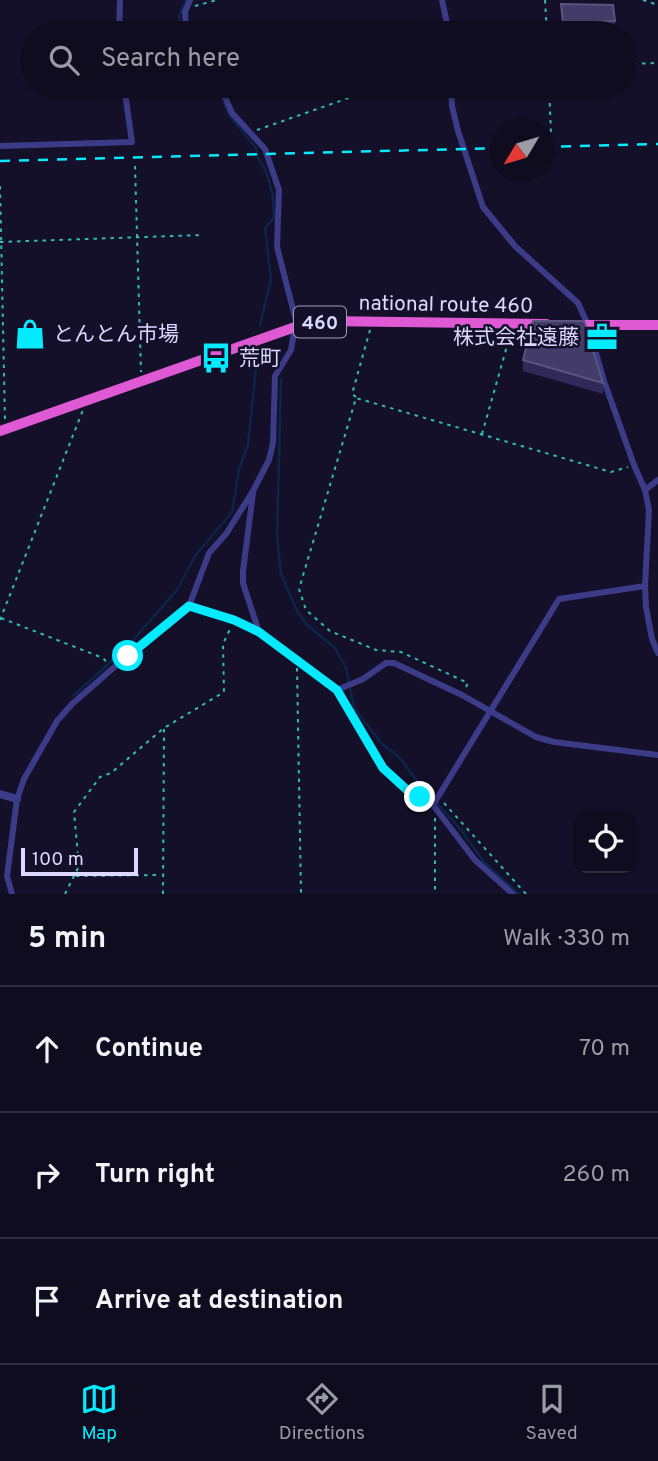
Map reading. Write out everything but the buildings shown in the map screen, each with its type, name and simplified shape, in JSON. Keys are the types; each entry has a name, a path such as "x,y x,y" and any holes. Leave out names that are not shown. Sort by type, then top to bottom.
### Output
{"highway":[{"name":"national route 460","path":"3,430 295,327 324,321 658,325"}],"street":[{"path":"119,21 120,0"},
{"path":"442,0 446,21"},
{"path":"185,21 185,12 189,3"},
{"path":"0,146 132,142 126,98"},
{"path":"12,894 7,876 17,799 24,779 57,721 72,704 189,606 209,553 226,534 269,460 273,443 275,376 291,350 296,321 277,247 279,190 265,149 232,113 225,98"},
{"path":"452,98 463,149 484,207 515,246 578,303 588,325 604,381 645,490 649,510 645,586 652,639 658,653"},
{"path":"645,490 658,480"},
{"path":"253,491 243,583 259,632"},
{"path":"435,808 439,797 559,599 645,586"},
{"path":"189,606 234,620 259,632 337,690 383,768 407,790 435,808 475,860 513,894"},
{"path":"337,690 363,679 386,663 394,663 463,695 536,737 554,742 658,755"},
{"path":"0,794 17,799"}],"path":[{"path":"189,3 198,6 217,0"},
{"path":"545,0 546,21"},
{"path":"643,0 658,5"},
{"path":"637,64 658,63"},
{"path":"249,132 348,98"},
{"path":"550,98 550,119"},
{"path":"135,166 141,380"},
{"path":"0,186 3,430"},
{"path":"1,242 203,235"},
{"path":"372,322 352,394 356,398 611,472 634,465"},
{"path":"482,433 513,324"},
{"path":"356,398 299,589 301,600 306,610 330,631 376,650 401,652 468,683 463,695"},
{"path":"88,400 0,619 103,658 113,669"},
{"path":"65,894 79,866 74,812 100,777 111,773 164,728 224,692 223,644 234,620"},
{"path":"296,659 301,894"},
{"path":"163,894 164,728"},
{"path":"439,797 526,894"},
{"path":"435,808 435,894"},
{"path":"75,876 163,875"}],"waterway":[{"path":"180,21 179,16 186,0"},
{"path":"224,102 229,115 256,148 273,196 274,218 265,228 271,279 260,325"},
{"path":"73,696 126,648 177,590 195,556 232,512 239,469 248,444 258,349"},
{"path":"281,380 277,536 281,574 297,611 307,625 335,648 346,668 354,708 382,744 401,759 461,830 484,862 519,894"}],"railway":[{"path":"553,147 658,144"},
{"path":"0,161 490,148"}],"place":[{"name":"とんとん市場","path":"30,334"},
{"name":"株式会社遠藤","path":"602,337"},
{"name":"荒町","path":"216,358"}],"route":[{"path":"128,656 189,606 234,620 259,632 337,690 383,768 407,790 420,797"}]}
